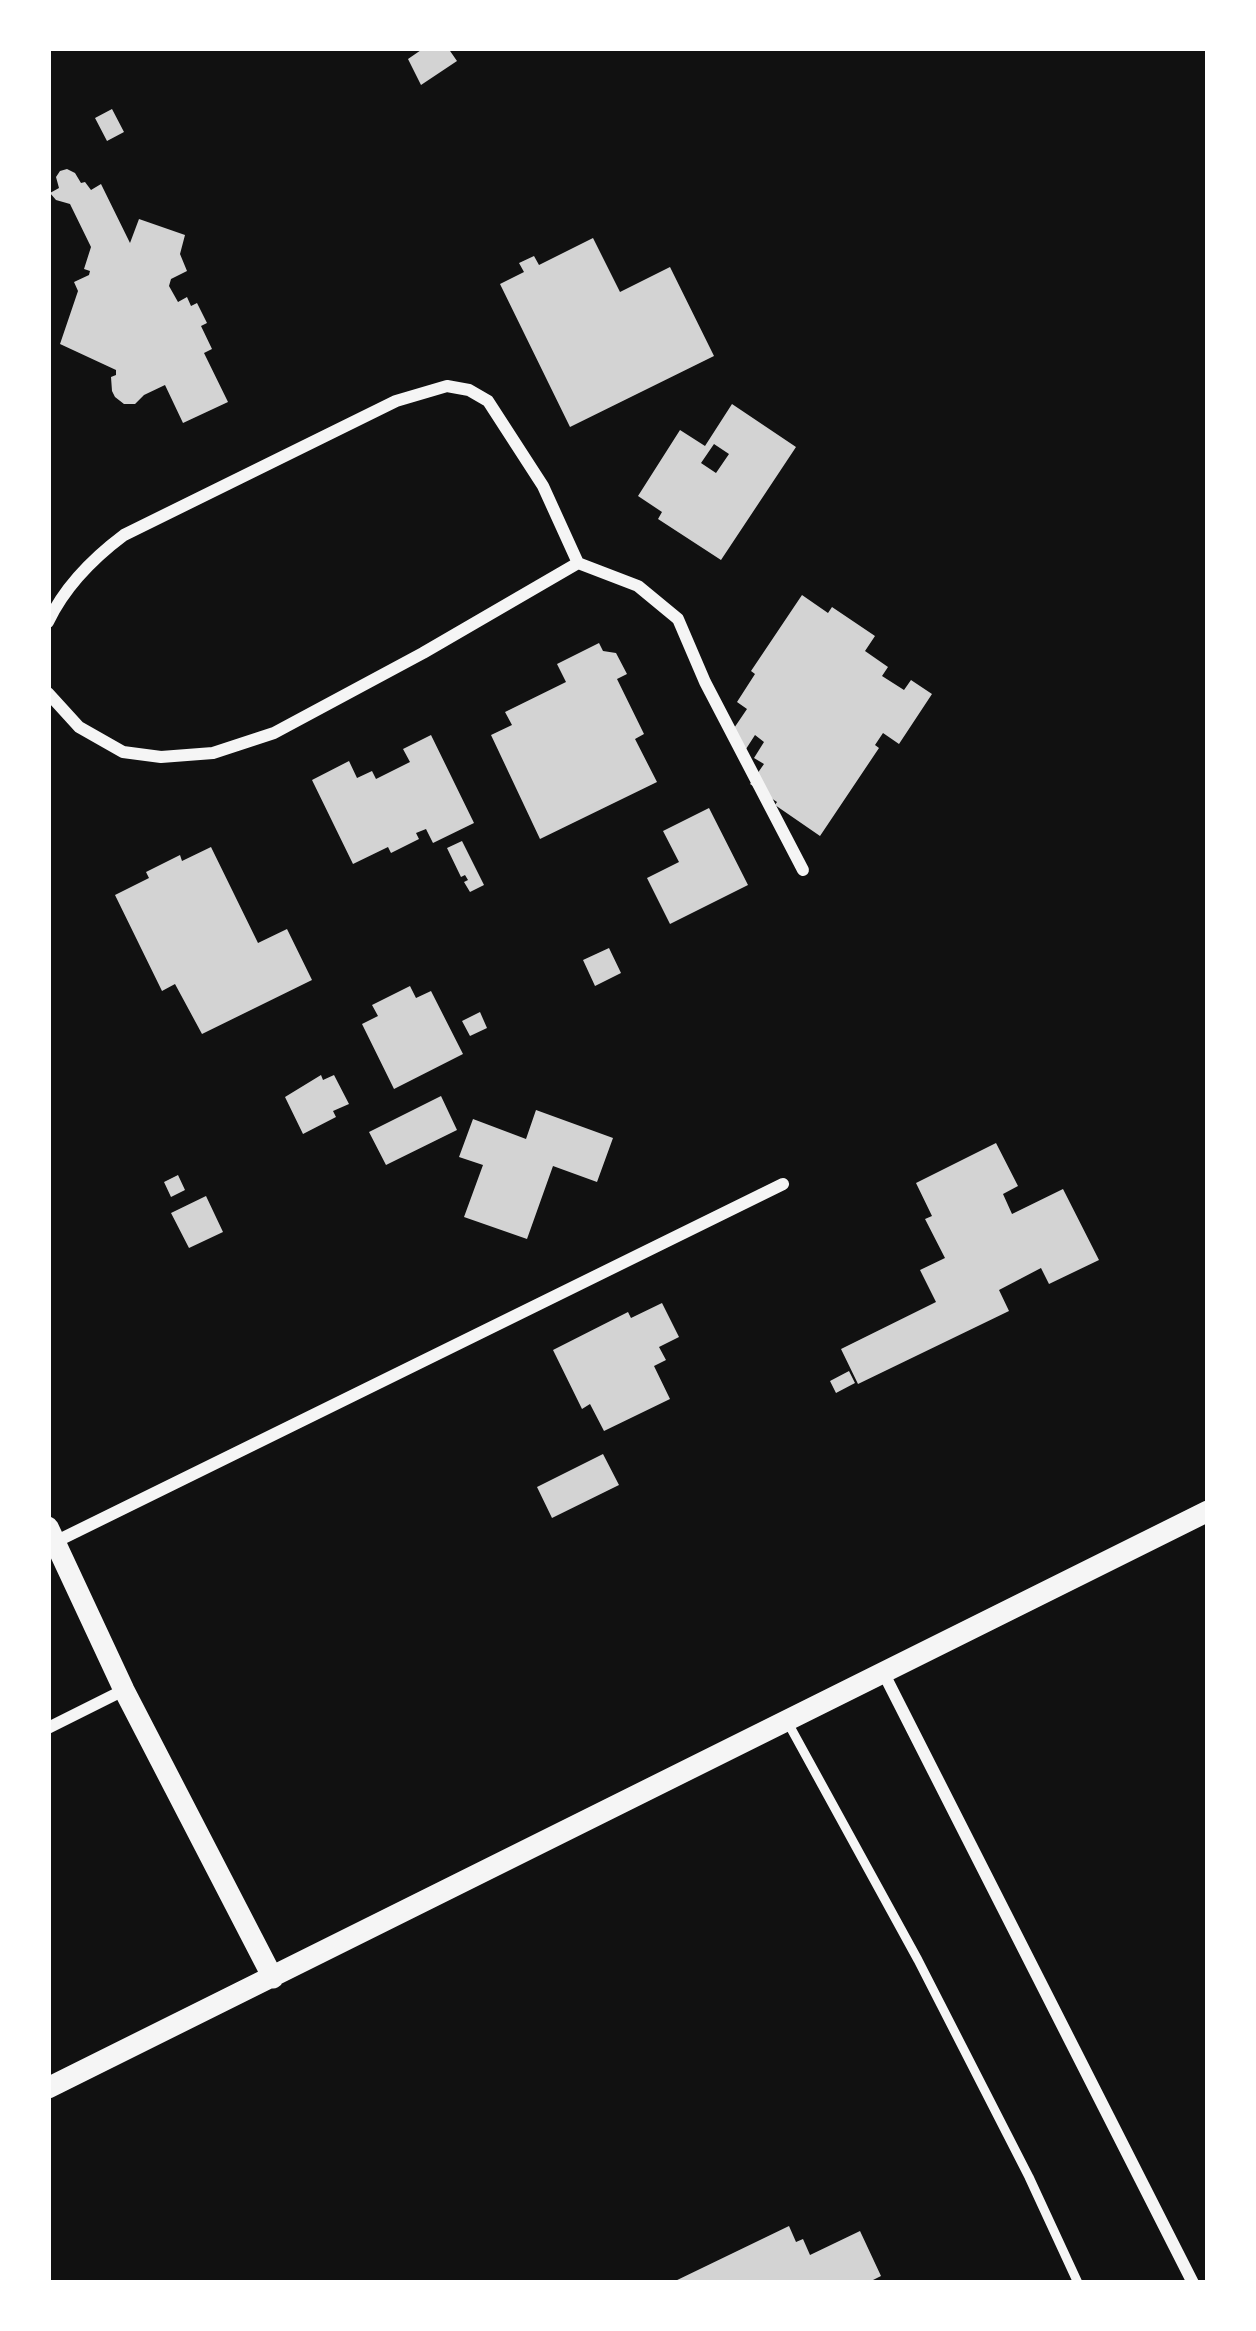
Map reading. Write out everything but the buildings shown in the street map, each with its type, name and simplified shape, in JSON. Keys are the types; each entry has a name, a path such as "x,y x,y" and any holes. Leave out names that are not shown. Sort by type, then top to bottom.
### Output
{"street":[{"path":"48,622 93,558 124,535 396,401 447,386 469,390 488,401 544,486 578,562 638,586 678,619 705,682 803,870"},
{"path":"48,693 79,727 123,752 161,757 213,753 274,733 578,562"},
{"path":"273,1978 124,1690 52,1534 783,1184"},
{"path":"48,2089 1208,1511"},
{"path":"884,1672 1193,2283"},
{"path":"48,1728 124,1690"}],"lane":[{"path":"787,1721 918,1960 1078,2283"}]}
